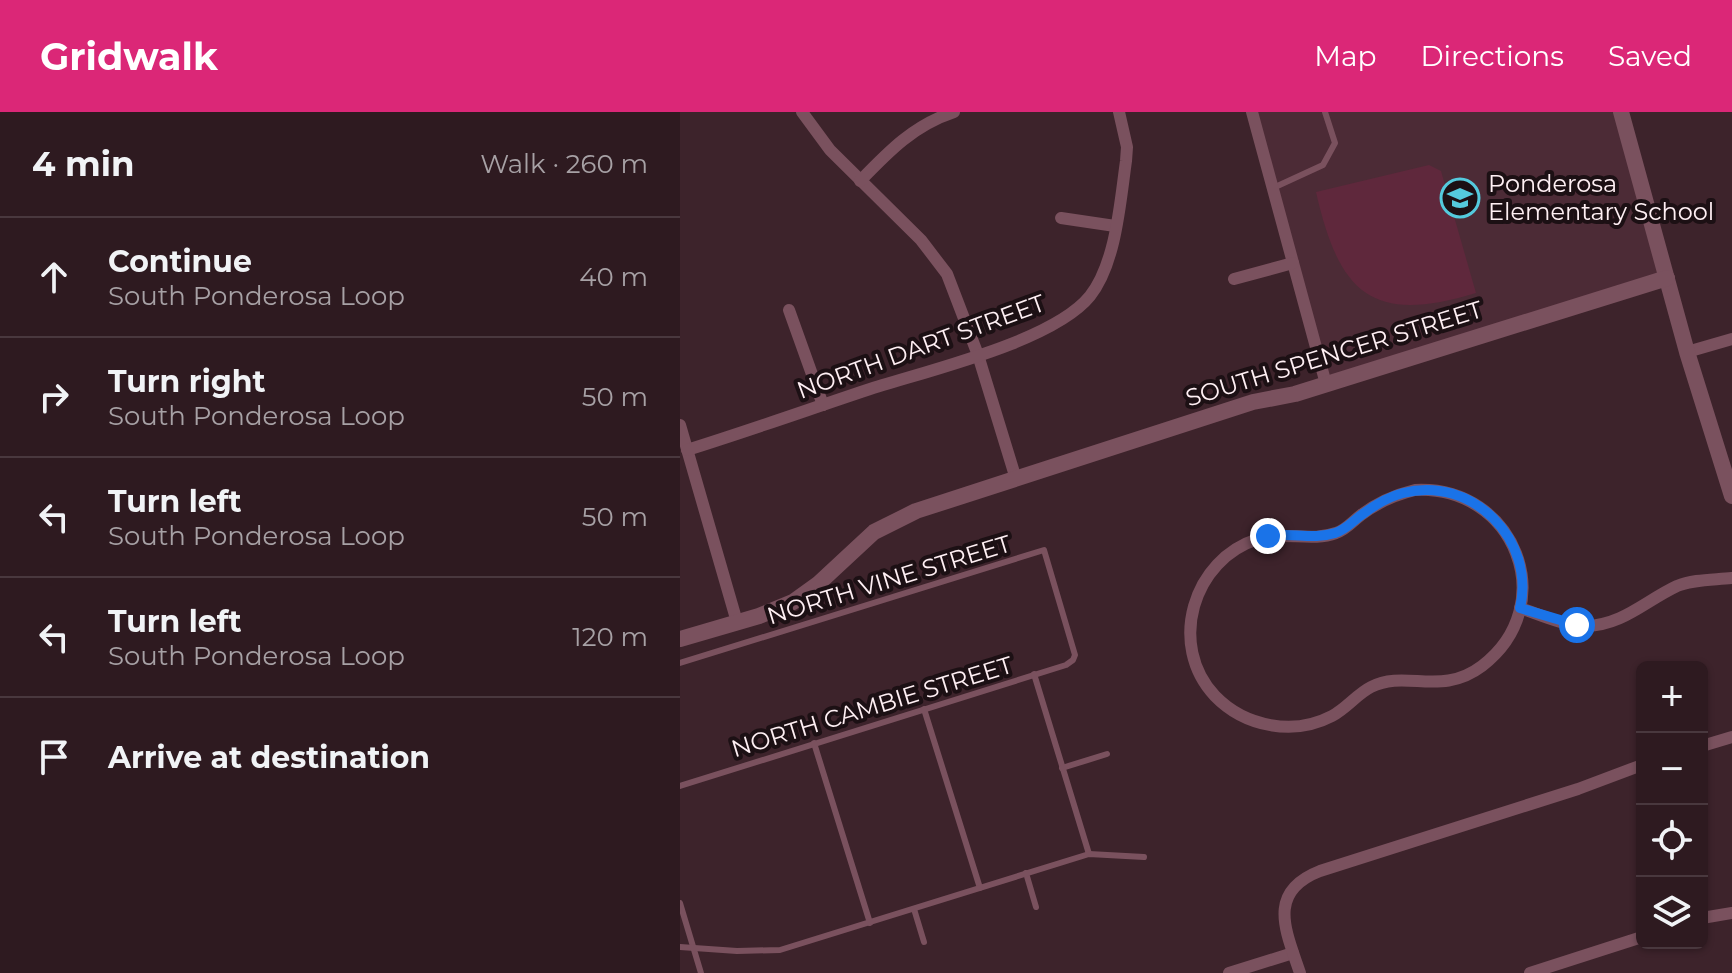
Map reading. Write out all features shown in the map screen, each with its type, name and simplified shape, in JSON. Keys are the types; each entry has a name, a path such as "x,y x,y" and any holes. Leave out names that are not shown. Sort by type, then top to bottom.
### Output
{"street":[{"path":"802,112 830,150 921,240 947,274 978,355 1016,479"},
{"path":"860,181 906,135 934,118 954,112"},
{"name":"NORTH DART STREET","path":"687,450 978,355 1049,328 1075,311 1091,295 1102,276 1115,226 1127,147 1119,112"},
{"path":"1252,112 1326,384"},
{"path":"1621,112 1687,352 1732,496"},
{"path":"1061,218 1115,226"},
{"path":"1234,279 1293,263"},
{"name":"SOUTH SPENCER STREET","path":"680,639 779,609 807,593 861,542 886,524 916,511 1253,402 1326,384 1667,278"},
{"path":"789,310 823,405"},
{"path":"1687,352 1732,339"},
{"path":"680,425 737,622"},
{"path":"1415,490 1446,492 1464,498 1497,521 1515,547 1522,583 1520,608 1507,638 1496,653 1476,670 1437,683 1383,682 1363,691 1331,716 1295,726 1254,722 1228,707 1215,695 1197,669 1190,638 1196,597 1208,574 1241,546 1268,536 1289,534 1318,537 1337,533 1379,502 1415,490"},
{"path":"1520,608 1568,624 1598,625 1618,621 1685,583 1732,578"},
{"path":"1708,744 1732,737"},
{"path":"1300,973 1284,922 1287,898 1301,880 1320,871 1578,789 1636,767"},
{"path":"1708,917 1732,913"},
{"path":"1530,973 1636,939"},
{"path":"1229,973 1293,953"}],"lane":[{"path":"1273,188 1323,165 1335,143 1325,112"},
{"name":"NORTH VINE STREET","path":"680,663 1044,550 1074,649 1073,660"},
{"name":"NORTH CAMBIE STREET","path":"680,786 1073,660"},
{"path":"1034,674 1089,854"},
{"path":"924,709 980,888"},
{"path":"814,743 870,923"},
{"path":"1062,768 1107,754"},
{"path":"680,947 770,951 1089,854 1144,857"},
{"path":"1026,873 1036,907"},
{"path":"680,903 701,973"},
{"path":"914,909 924,942"}],"shaded area":[{"name":"Ponderosa Elementary School","path":"1252,112 1621,112 1667,278 1326,384"},
{"path":"1429,165 1441,171 1476,293 1440,302 1410,305 1385,302 1365,292 1349,277 1325,227 1316,192"}],"place":[{"name":"Ponderosa Elementary School","path":"1460,198"}],"route":[{"path":"1268,536 1289,534 1318,537 1337,533 1388,498 1415,490 1446,492 1483,509 1508,533 1521,573 1520,608 1577,625"}]}
